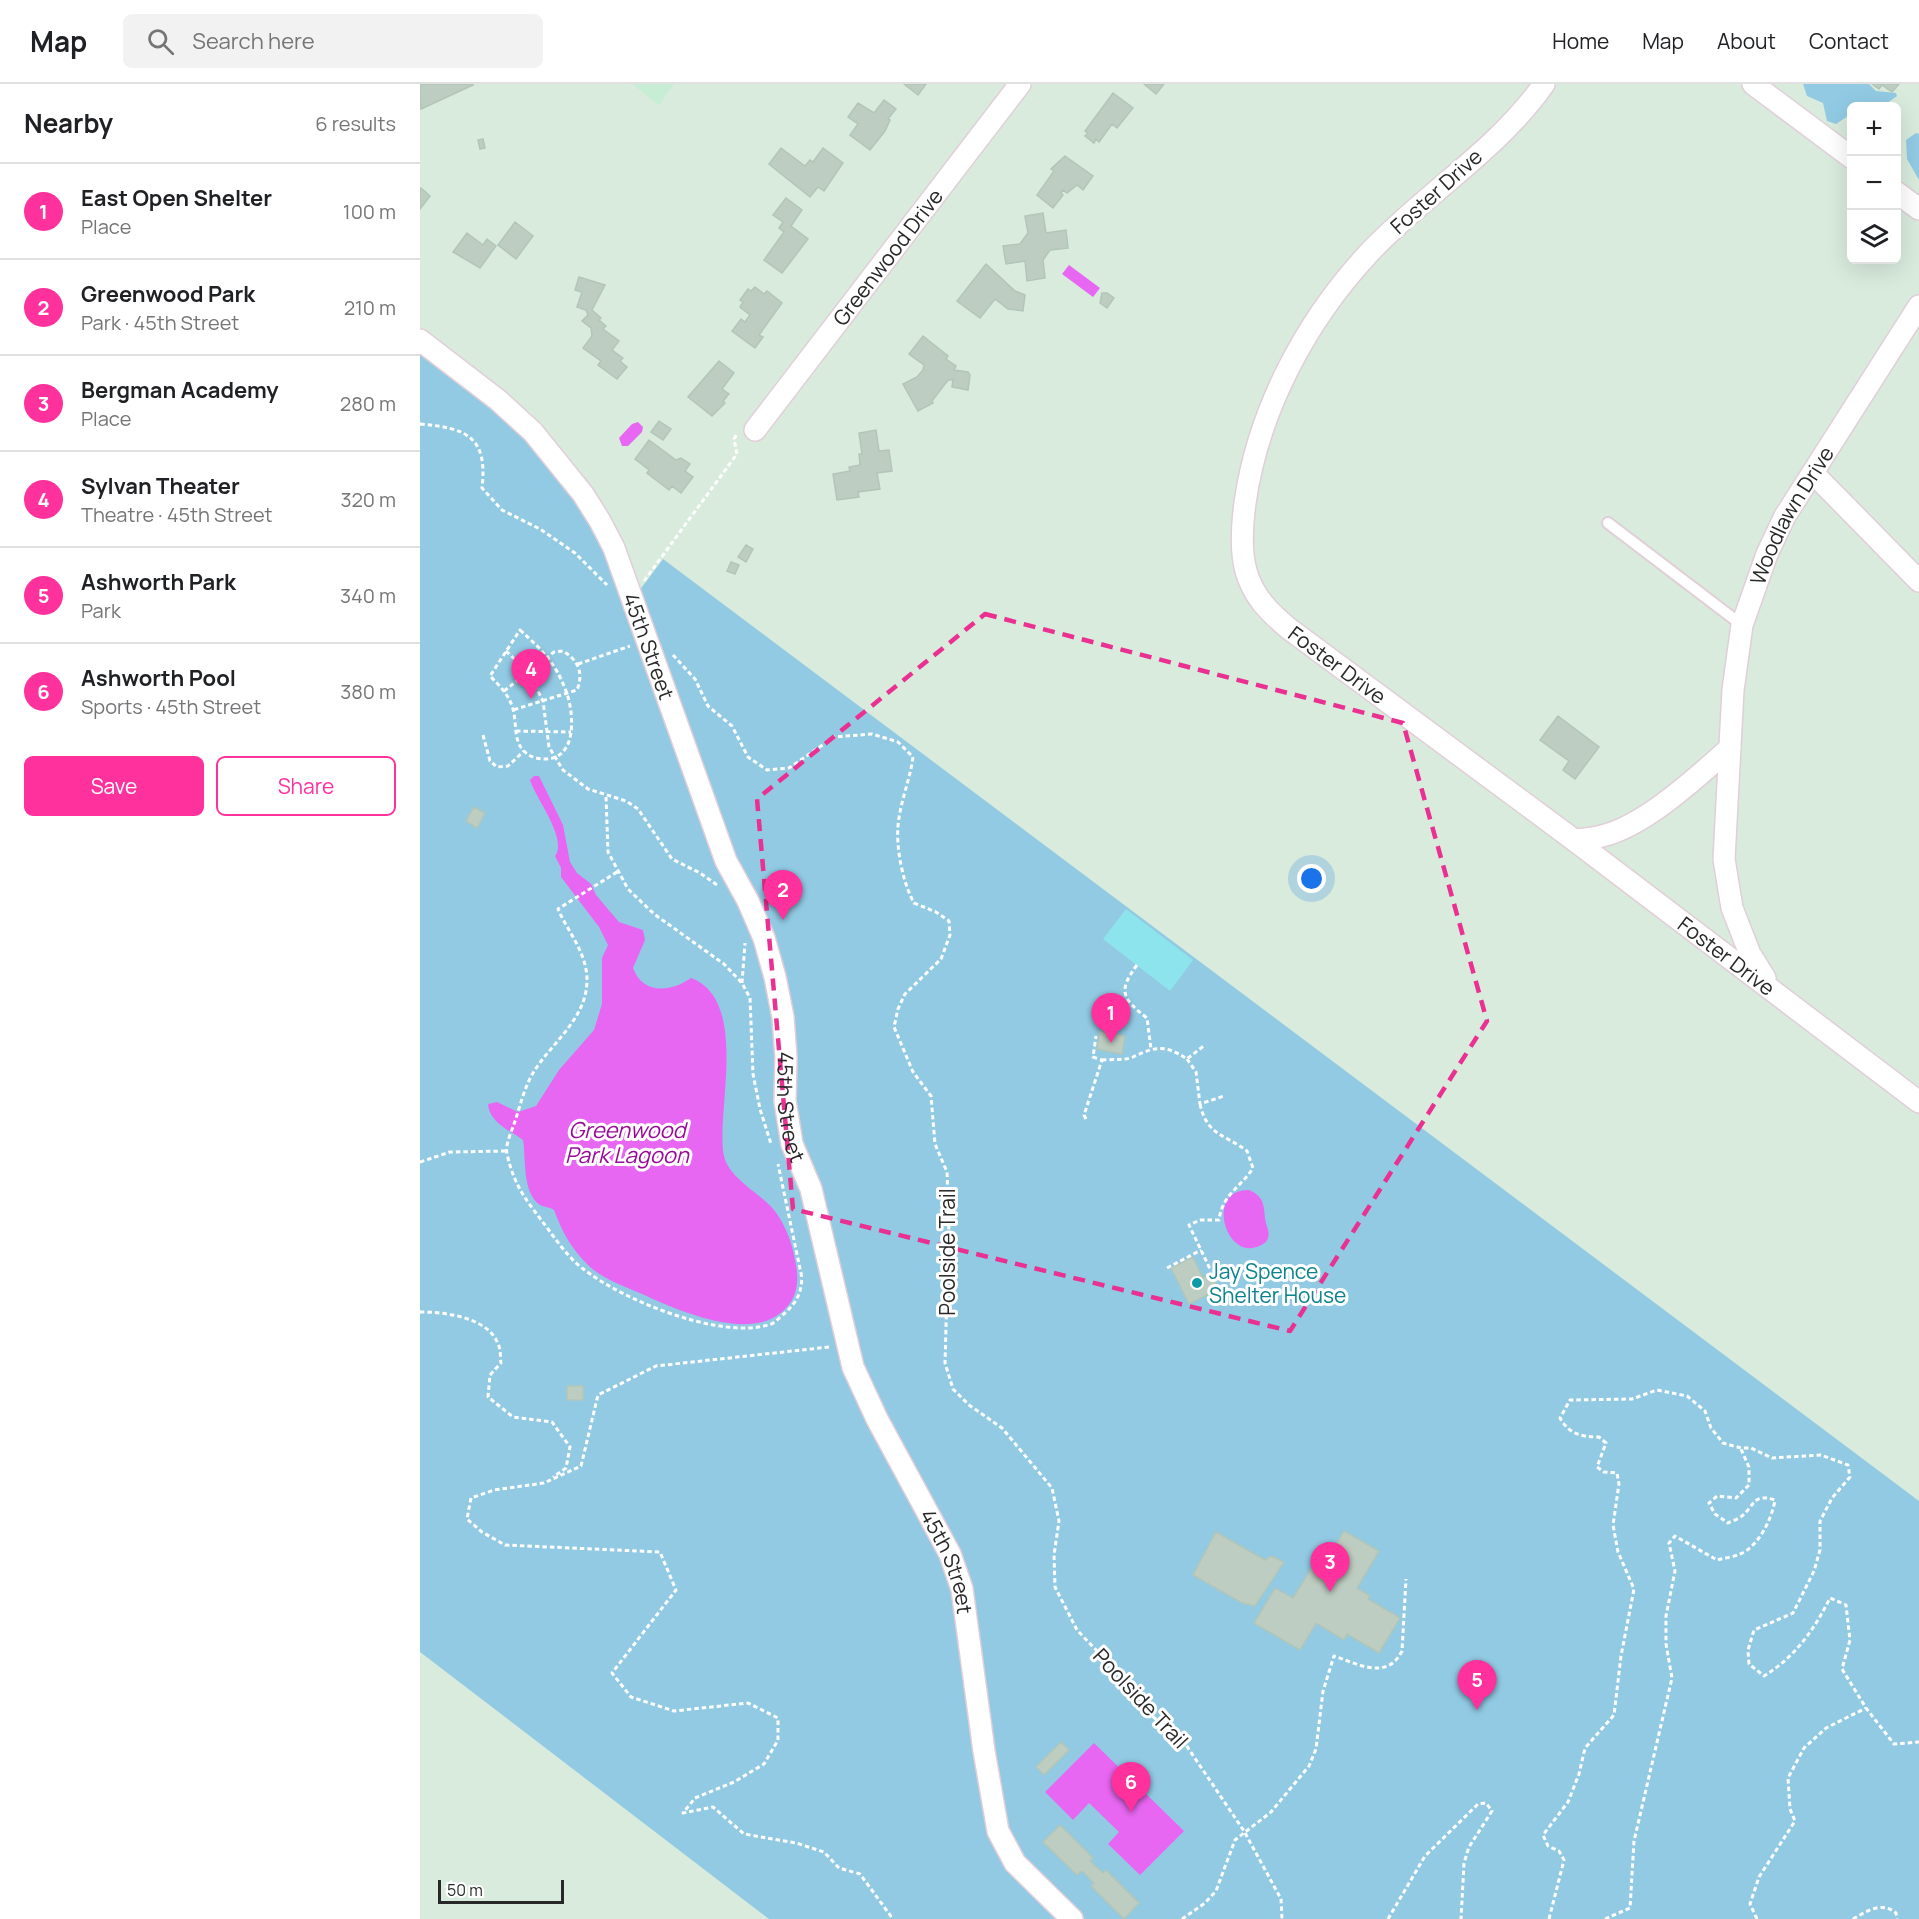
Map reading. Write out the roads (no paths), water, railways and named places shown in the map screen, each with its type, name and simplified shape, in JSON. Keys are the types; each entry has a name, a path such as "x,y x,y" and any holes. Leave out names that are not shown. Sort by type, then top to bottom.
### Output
{"street":[{"name":"Greenwood Drive","path":"746,431 1020,84"},
{"name":"Foster Drive","path":"1544,84 1525,109 1368,254 1336,293 1308,334 1284,379 1257,446 1248,480 1242,549 1246,570 1265,608 1288,628 1574,840 1919,1102"},
{"path":"1753,84 1848,156"},
{"path":"1901,196 1919,209"},
{"name":"Woodlawn Drive","path":"1773,991 1750,954 1732,908 1724,859 1733,690 1742,625 1767,554 1785,516 1919,306"},
{"name":"45th Street","path":"420,340 498,400 533,432 558,462 600,521 614,548 621,591 726,861 748,901 764,939 783,1017 786,1057 785,1101 792,1144 811,1188 853,1367 877,1419 950,1554 962,1589 998,1832 1015,1863 1072,1919"},
{"path":"1813,473 1919,581"},
{"path":"1574,840 1604,836 1635,821 1664,802 1730,748"}],"lane":[{"path":"1608,523 1742,625"}],"water":[{"path":"1069,265 1100,288 1093,297 1062,274"},
{"path":"638,422 643,427 642,432 628,446 622,446 619,438 632,424"},
{"name":"Greenwood Park Lagoon","path":"534,776 539,776 563,825 570,862 577,873 591,884 596,895 619,922 643,930 645,940 633,968 638,977 650,987 658,988 675,986 691,978 709,990 719,1007 725,1030 726,1055 723,1131 725,1160 737,1177 777,1214 789,1236 797,1270 797,1285 792,1300 779,1315 762,1322 742,1324 720,1322 677,1309 622,1286 590,1267 568,1240 554,1210 534,1200 526,1175 523,1140 496,1121 489,1110 488,1104 497,1102 518,1112 536,1106 559,1070 594,1030 602,1004 602,958 608,945 599,927 561,877 561,868 555,856 558,849 557,840 550,819 530,780"},
{"path":"1249,1190 1262,1201 1269,1233 1266,1242 1252,1248 1241,1246 1232,1238 1226,1226 1224,1214 1226,1202 1235,1193"},
{"path":"1094,1743 1184,1831 1140,1875 1108,1844 1119,1832 1089,1803 1073,1820 1045,1792"}],"place":[{"name":"Sylvan Theater","path":"531,699"},
{"name":"Greenwood Park","path":"783,920"},
{"name":"East Open Shelter","path":"1111,1043"},
{"name":"Jay Spence Shelter House","path":"1197,1283"},
{"name":"Bergman Academy","path":"1330,1592"},
{"name":"Ashworth Park","path":"1477,1710"},
{"name":"Ashworth Pool","path":"1131,1812"}]}
